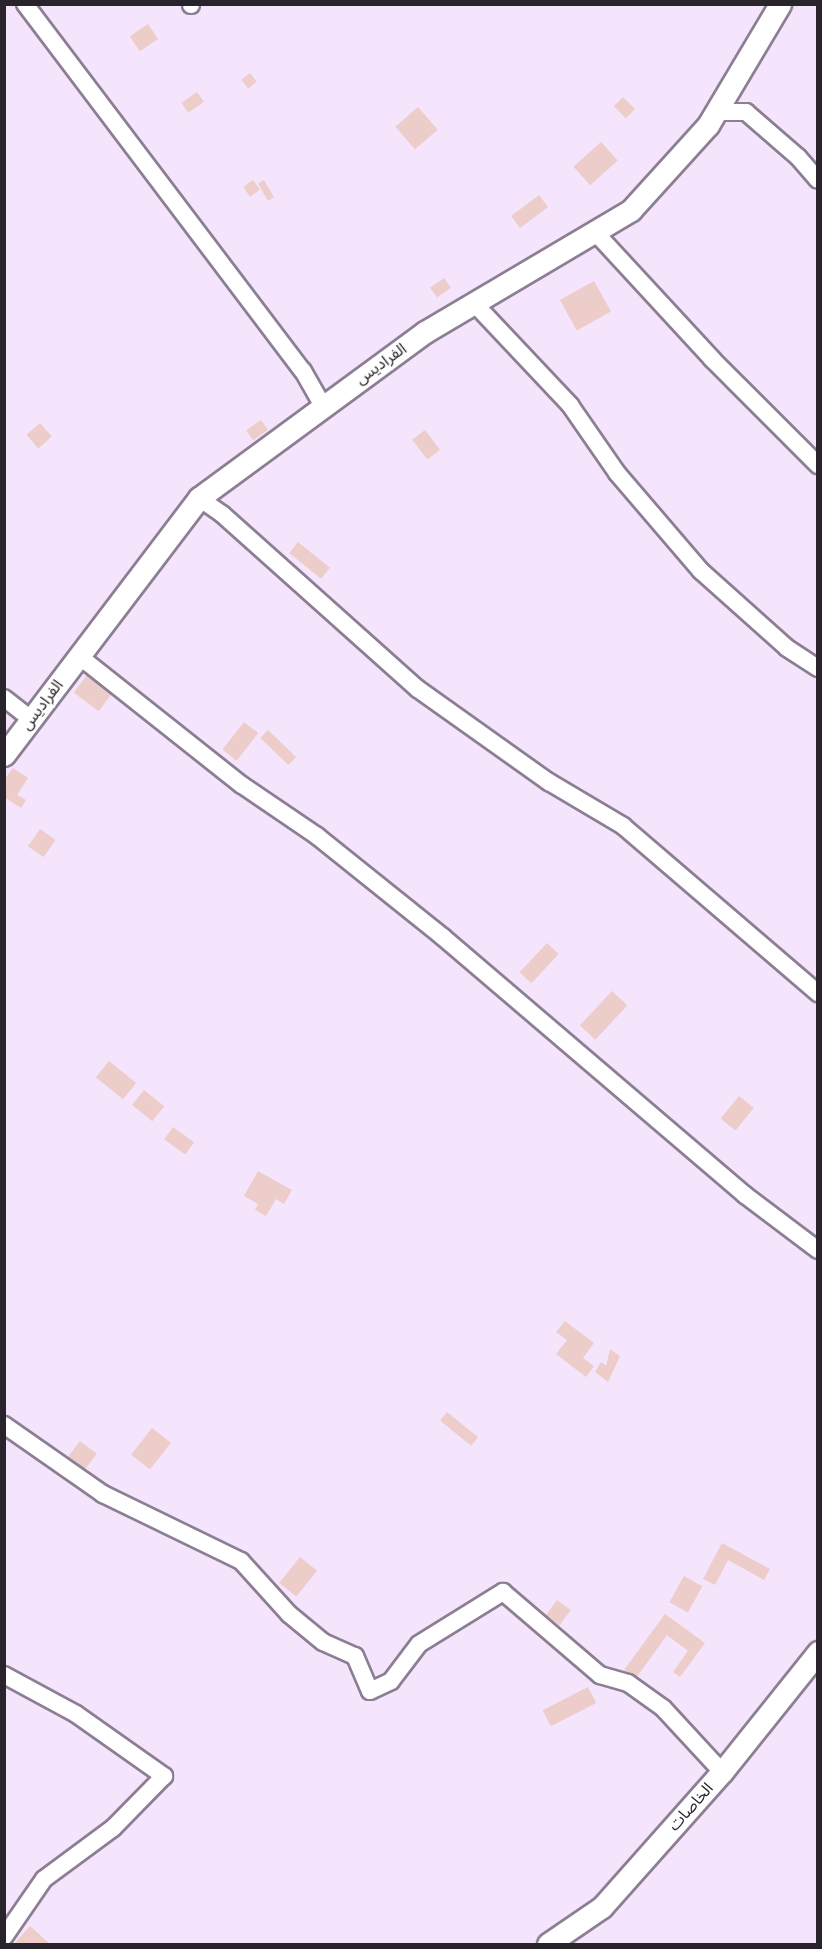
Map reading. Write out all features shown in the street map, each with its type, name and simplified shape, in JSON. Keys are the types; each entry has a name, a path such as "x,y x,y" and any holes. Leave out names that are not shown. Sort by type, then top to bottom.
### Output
{"street":[{"path":"25,4 303,371 323,406"},
{"name":"الفراديس","path":"4,755 199,498 424,332 631,210 715,112 780,4"},
{"path":"715,112 746,112 798,157 818,180"},
{"path":"595,232 712,359 818,465"},
{"path":"474,303 570,405 617,473 701,571 787,648 818,669"},
{"path":"199,498 222,514 418,689 549,782 623,826 818,993"},
{"path":"79,656 242,785 335,850 745,1195 818,1250"},
{"path":"4,698 31,720"},
{"path":"4,1425 103,1494 241,1561 298,1621 323,1642 356,1656 370,1691 391,1681 419,1644 502,1592 600,1675 628,1683 663,1708 723,1772"},
{"name":"الخاصات","path":"548,1944 602,1907 723,1772 818,1652"},
{"path":"4,1674 76,1714 164,1776 113,1828 44,1879 4,1937"}],"building":[{"path":"148,24 158,39 140,51 130,36"},
{"path":"250,73 257,82 248,88 241,80"},
{"path":"197,92 204,102 188,113 181,103"},
{"path":"623,97 635,109 626,118 614,106"},
{"path":"418,107 438,130 415,149 395,127"},
{"path":"601,142 618,161 590,185 574,167"},
{"path":"253,180 260,190 250,197 243,187"},
{"path":"264,180 274,197 268,201 258,184"},
{"path":"539,195 548,207 520,228 511,216"},
{"path":"444,278 451,288 437,298 430,288"},
{"path":"594,281 611,312 577,331 560,300"},
{"path":"261,420 268,430 253,440 246,430"},
{"path":"40,423 52,437 38,448 26,435"},
{"path":"425,430 440,450 427,460 412,440"},
{"path":"298,542 330,568 321,579 289,553"},
{"path":"87,675 112,694 99,711 74,693"},
{"path":"244,722 258,733 237,761 222,750"},
{"path":"268,730 296,757 288,765 260,738"},
{"path":"13,768 28,778 17,795 26,800 21,808 4,797 4,780"},
{"path":"40,829 56,840 44,857 28,846"},
{"path":"547,943 559,954 531,983 520,972"},
{"path":"612,991 627,1005 595,1040 580,1025"},
{"path":"109,1061 136,1083 123,1099 96,1077"},
{"path":"144,1090 164,1106 152,1121 132,1105"},
{"path":"739,1096 754,1108 736,1130 721,1119"},
{"path":"173,1127 194,1142 185,1154 164,1139"},
{"path":"258,1171 292,1190 284,1204 276,1199 266,1216 255,1210 258,1204 244,1196"},
{"path":"565,1321 594,1343 583,1358 594,1366 586,1377 556,1354 567,1340 556,1332"},
{"path":"610,1349 620,1356 608,1382 595,1372 601,1362 606,1366"},
{"path":"447,1412 478,1437 471,1446 440,1421"},
{"path":"152,1428 171,1443 150,1470 131,1455"},
{"path":"80,1441 97,1454 82,1473 66,1460"},
{"path":"722,1543 770,1569 764,1580 728,1560 715,1585 703,1579"},
{"path":"300,1557 317,1571 296,1596 279,1583"},
{"path":"684,1576 702,1586 688,1612 669,1602"},
{"path":"557,1600 571,1610 560,1625 546,1615"},
{"path":"665,1614 705,1643 680,1677 673,1672 688,1651 667,1635 636,1678 624,1670"},
{"path":"588,1687 596,1703 551,1726 543,1710"},
{"path":"30,1926 50,1944 14,1944"}]}
